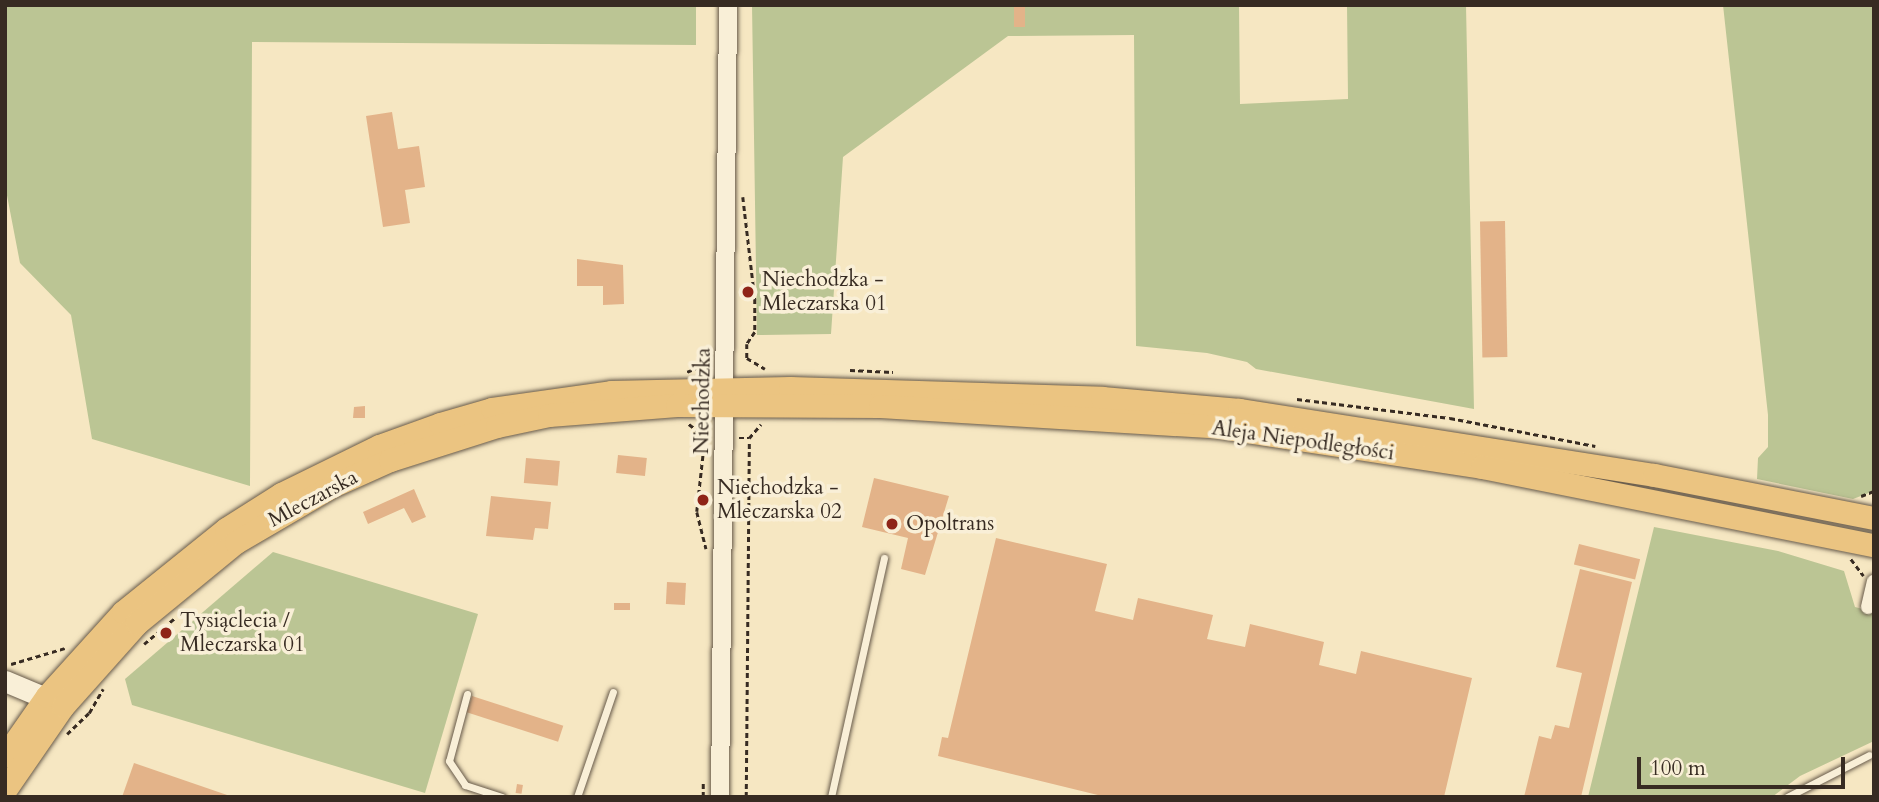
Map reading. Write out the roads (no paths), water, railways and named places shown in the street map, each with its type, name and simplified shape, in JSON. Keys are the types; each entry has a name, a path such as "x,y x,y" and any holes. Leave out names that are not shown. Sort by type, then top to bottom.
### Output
{"main road":[{"name":"Aleja Niepodległości","path":"725,397 1102,398 1239,410 1654,475 1874,518"},
{"name":"Mleczarska","path":"5,756 87,663 236,542 332,486 390,460 497,426 549,415 725,397"},
{"name":"Aleja Niepodległości","path":"770,397 1222,427 1495,469 1873,539"},
{"path":"7,673 55,701"},
{"name":"Mleczarska","path":"5,790 55,701"}],"street":[{"name":"Niechodzka","path":"720,797 728,5"},
{"path":"1868,607 1874,582"}],"lane":[{"path":"831,797 884,558"},
{"path":"577,797 613,692"},
{"path":"467,695 449,761 464,785 502,797"},
{"path":"1787,797 1869,755"}],"place":[{"name":"Niechodzka - Mleczarska 01","path":"748,292"},
{"name":"Niechodzka - Mleczarska 02","path":"703,500"},
{"name":"Opoltrans","path":"892,524"},
{"name":"Tysiąclecia / Mleczarska 01","path":"166,633"}]}
